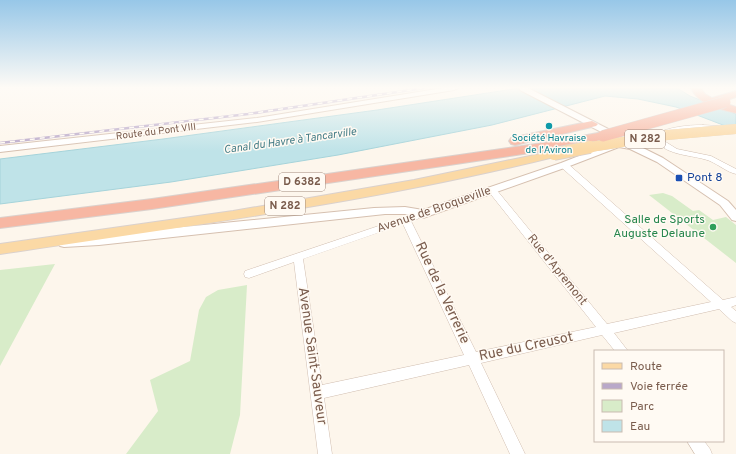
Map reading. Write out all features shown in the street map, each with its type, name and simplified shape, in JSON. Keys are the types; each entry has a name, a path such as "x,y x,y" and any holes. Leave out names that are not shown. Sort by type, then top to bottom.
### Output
{"highway":[{"name":"D 6382","path":"0,223 159,203 550,146 596,131 685,109"},
{"name":"D 6382","path":"0,218 160,199 417,162 434,157 560,132 596,131"}],"main road":[{"name":"N 282","path":"0,249 233,215 420,182 554,154 650,138 736,129"}],"street":[{"name":"Route du Pont VIII","path":"0,149 257,120 324,109"},
{"path":"564,109 596,131 660,160 724,203 736,217"},
{"path":"736,133 706,126 687,127 667,131 657,135 658,140 669,149 708,158 719,162 736,172"},
{"name":"Avenue de Broqueville","path":"249,274 564,165 617,140"},
{"path":"564,165 736,318"},
{"name":"Rue d'Apremont","path":"492,190 621,350"},
{"path":"15,247 98,241 306,218 398,211 416,211 423,214"},
{"name":"Rue de la Verrerie","path":"406,220 518,454"},
{"name":"Avenue Saint-Sauveur","path":"298,257 325,454"},
{"name":"Rue du Creusot","path":"317,393 736,301"},
{"path":"695,442 705,454"}],"green space":[{"name":"Salle de Sports Auguste Delaune","path":"663,193 672,196 693,211 699,210 713,220 726,217 736,225 736,263 649,195"},
{"path":"55,264 0,366 0,270"},
{"path":"247,285 240,415 230,454 126,454 158,411 150,380 190,361 199,310 206,297 218,290"}],"water":[{"name":"Canal du Havre à Tancarville","path":"554,109 492,125 338,155 171,182 0,204 0,159 377,110"},
{"name":"Canal du Havre à Tancarville","path":"682,109 724,109 736,114 736,130"}],"railway":[{"path":"0,143 281,109"}],"place":[{"name":"Société Havraise de l'Aviron","path":"549,126"},
{"name":"Pont 8","path":"679,178"},
{"name":"Salle de Sports Auguste Delaune","path":"713,227"}]}
